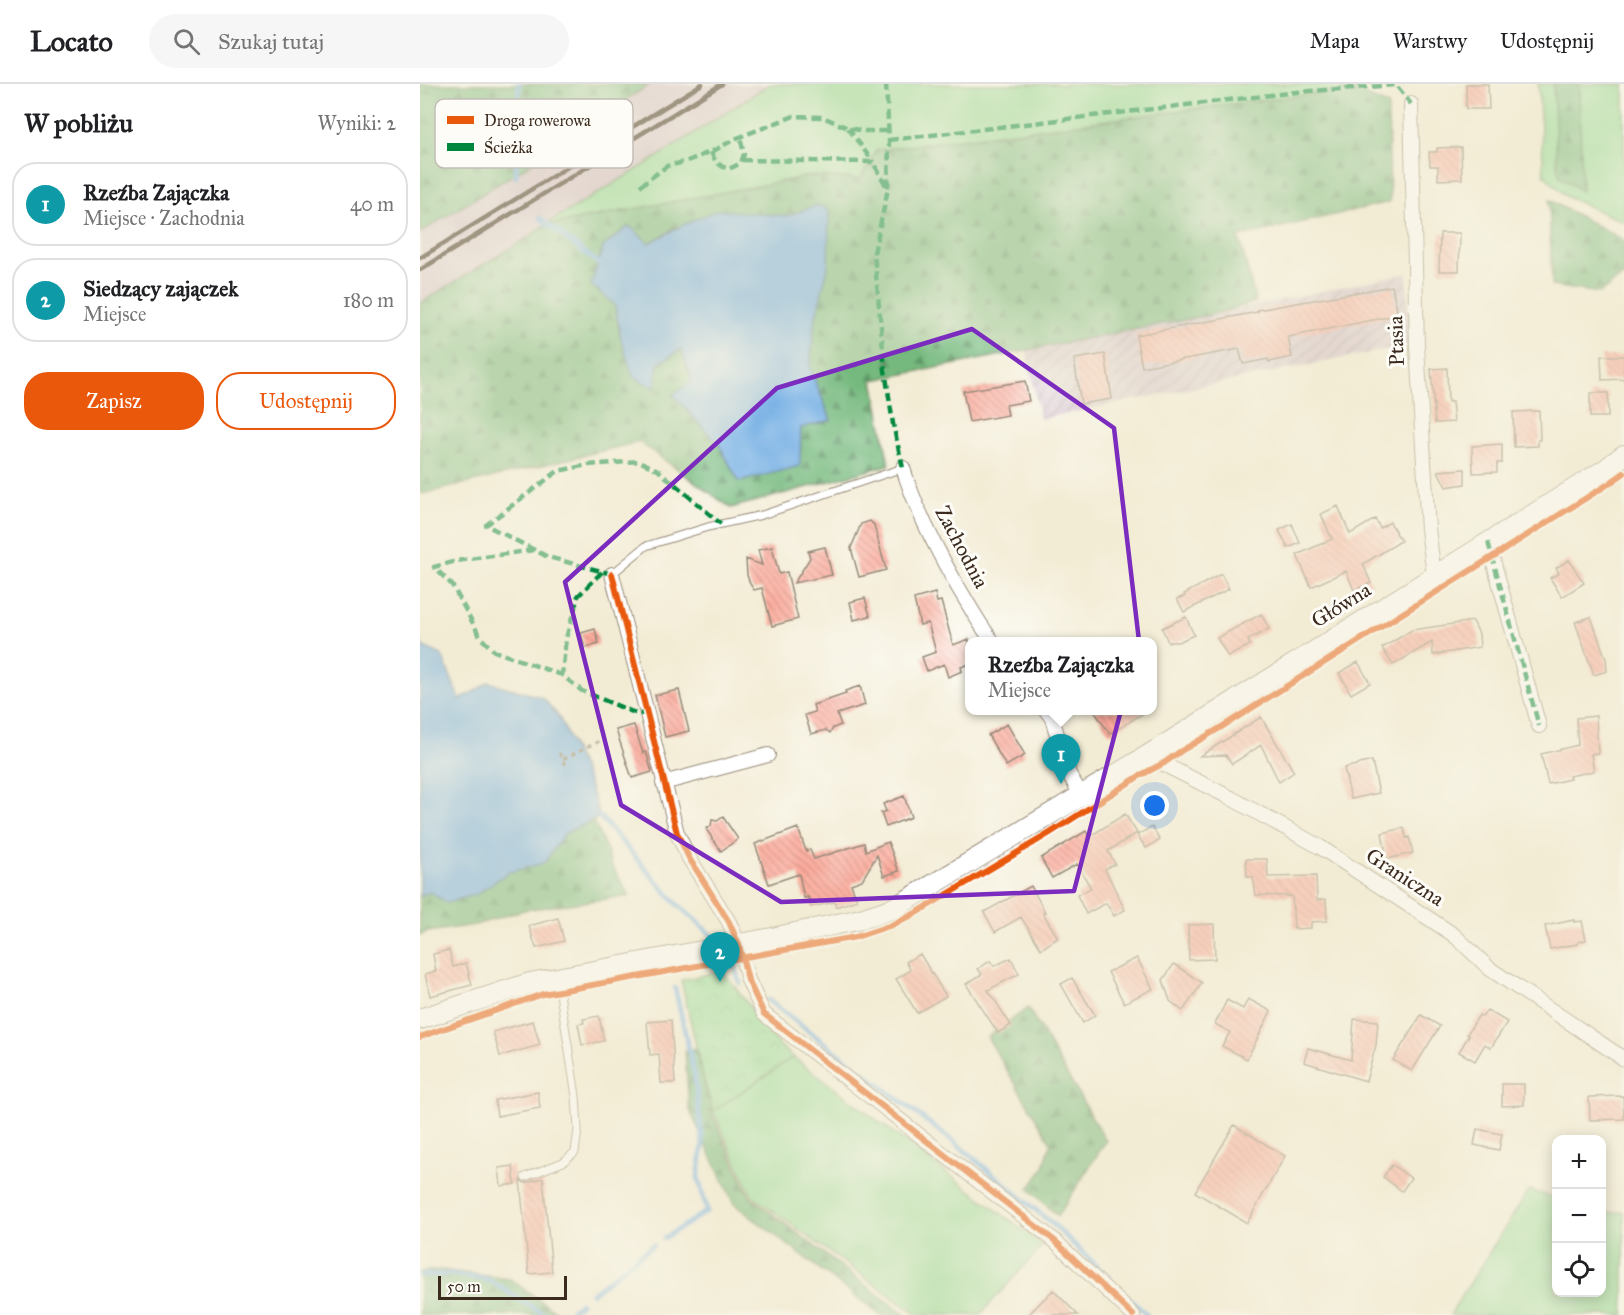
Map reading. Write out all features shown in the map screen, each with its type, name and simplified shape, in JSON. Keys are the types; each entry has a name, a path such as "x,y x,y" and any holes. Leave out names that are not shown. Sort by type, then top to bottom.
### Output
{"main road":[{"name":"Główna","path":"420,1019 530,983 739,945 861,919 894,908 1147,756 1606,469 1624,455"}],"street":[{"name":"Ptasia","path":"1411,104 1418,357 1428,530 1434,575"},
{"name":"Zachodnia","path":"903,468 911,495 943,561 989,637"},
{"path":"1488,542 1539,726"},
{"path":"612,574 677,834 689,858 729,922 739,945 748,980 764,1014 1056,1241 1133,1315"},
{"path":"1049,715 1069,774 1081,795"},
{"path":"663,783 768,755"},
{"name":"Graniczna","path":"1147,756 1231,798 1320,847 1455,935 1490,969 1624,1059"}],"lane":[{"path":"612,574 645,546 708,527 762,515 903,468"},
{"path":"525,1177 563,1162 574,1152 578,1130 576,1096 557,978"}],"path":[{"path":"563,759 600,741"},
{"path":"559,753 566,766"}],"highlighted area":[{"path":"972,329 1114,428 1139,641 1074,891 781,902 621,805 565,582 777,388"}],"shaded area":[{"path":"651,84 770,84 648,163 420,303 420,233 525,168 633,168 633,99 627,99"},
{"path":"1407,273 1409,345 1040,419 1026,349 1214,314"}],"green space":[{"path":"420,84 651,84 627,99 435,99 435,168 524,168 420,233"},
{"path":"770,84 1362,84 1350,89 877,150 860,179 811,176 543,226 648,163"},
{"path":"1538,84 1624,84 1624,222 1567,197 1544,175"},
{"path":"1553,84 1579,84 1582,191 1560,177 1557,164"},
{"path":"1350,89 1388,105 1390,202 1239,237 1256,302 1214,314 873,380 889,465 731,508 639,442 423,494 420,492 420,303 543,226 811,176 860,179 877,150","holes":["817,205 828,267 814,325 810,368 800,428 739,482 719,445 674,395 692,381 681,349 658,364 621,339 615,305 591,285 603,247 649,243 681,226 756,214 787,216"]},
{"path":"1549,200 1624,240 1624,275 1600,293 1552,286"},
{"path":"593,821 612,865 629,896 524,910 475,925 420,935 420,896 430,892 477,894 507,873 543,863 565,833"},
{"path":"723,971 777,1043 793,1057 713,1111 681,980"},
{"path":"1028,1008 1106,1141 1058,1216 1029,1189 1043,1169 1051,1143 987,1037"},
{"path":"695,1048 709,1101 775,1066 710,1110 750,1197 905,1315 880,1315 734,1204 689,1109 685,1051"},
{"path":"793,1057 1043,1245 980,1315 917,1315 752,1196 713,1111"},
{"path":"1529,1190 1552,1197 1552,1297 1606,1297 1606,1213 1624,1212 1624,1315 1450,1315"},
{"path":"441,1270 510,1279 561,1315 420,1315 420,1272"}],"water":[{"path":"817,205 829,210 828,267 814,325 810,368 831,420 801,428 800,466 739,482 719,445 673,395 692,381 681,349 658,364 655,388 633,377 621,339 615,305 591,285 603,247 629,226 649,243 717,210 787,216"},
{"path":"420,638 422,646 442,655 460,700 489,682 543,698 559,717 587,778 600,817 565,833 544,863 507,873 477,894 447,903 430,892 420,896"}],"building":[{"path":"1466,84 1488,84 1489,109 1466,109"},
{"path":"1461,147 1462,179 1438,180 1438,166 1430,166 1429,152 1437,152 1437,148"},
{"path":"1440,233 1460,233 1459,271 1439,271"},
{"path":"1392,286 1398,315 1288,337 1292,357 1243,364 1239,349 1142,367 1136,335"},
{"path":"1105,354 1112,399 1081,404 1074,359"},
{"path":"1601,356 1624,356 1624,379 1602,380"},
{"path":"1447,368 1448,402 1452,402 1454,422 1435,423 1431,369"},
{"path":"1025,381 1029,401 1006,405 1008,415 969,422 963,391"},
{"path":"1590,393 1608,393 1608,417 1590,417"},
{"path":"1539,411 1540,440 1538,440 1538,446 1514,447 1513,412"},
{"path":"1502,444 1502,463 1497,463 1497,472 1473,473 1472,446"},
{"path":"1465,469 1465,484 1446,487 1438,471"},
{"path":"1338,506 1350,534 1375,519 1380,528 1390,522 1401,541 1363,564 1371,583 1354,590 1346,571 1311,587 1297,555 1332,539 1321,514"},
{"path":"870,521 874,525 886,570 859,577 851,548 861,524"},
{"path":"1292,524 1300,543 1288,548 1279,530"},
{"path":"772,547 779,574 787,572 798,619 772,626 762,588 754,590 750,584 746,559 762,565 758,550"},
{"path":"825,547 832,575 794,583 810,558 808,551"},
{"path":"1569,560 1584,583 1562,597 1550,578 1559,573 1556,568"},
{"path":"1221,574 1229,589 1184,612 1177,599"},
{"path":"935,593 937,602 941,601 953,645 965,640 965,666 961,667 962,671 948,677 944,664 927,671 922,657 936,652 928,623 920,625 914,599"},
{"path":"865,598 870,616 854,620 850,602"},
{"path":"1261,614 1269,629 1248,640 1250,645 1228,657 1217,638"},
{"path":"1186,617 1194,635 1178,642 1168,642 1162,628"},
{"path":"1591,617 1606,659 1607,671 1594,675 1575,622"},
{"path":"1473,621 1479,634 1480,647 1433,655 1432,642 1393,665 1382,648 1412,630"},
{"path":"595,629 599,644 585,648 581,633"},
{"path":"1358,662 1370,683 1351,694 1339,673"},
{"path":"860,686 865,705 837,714 841,725 833,728 830,733 826,730 811,734 805,715 815,712 813,705 846,694 845,691"},
{"path":"679,690 689,731 665,737 655,695"},
{"path":"1097,715 1141,715 1110,734"},
{"path":"1596,716 1598,753 1591,754 1594,771 1569,776 1570,779 1548,784 1541,754 1578,745 1576,718"},
{"path":"1261,717 1294,772 1279,782 1261,745 1232,764 1226,755 1200,756"},
{"path":"1007,724 1025,755 1006,766 988,735"},
{"path":"634,725 652,772 632,778 616,730"},
{"path":"1372,761 1379,793 1351,799 1344,768"},
{"path":"904,796 911,817 886,827 881,813 886,811 883,804"},
{"path":"1125,814 1137,833 1108,851 1115,864 1105,869 1125,910 1114,916 1106,903 1086,914 1077,895 1091,888 1077,864 1052,878 1041,858 1086,831 1089,837"},
{"path":"723,817 738,839 721,851 706,829 711,826 712,820 717,821"},
{"path":"1152,827 1160,840 1146,848 1137,835"},
{"path":"798,828 806,851 810,850 814,859 864,843 866,851 888,842 899,871 884,876 877,855 862,880 851,884 857,900 836,907 835,902 811,907 808,897 804,898 799,874 769,884 755,844"},
{"path":"1404,828 1413,853 1387,859 1382,833"},
{"path":"1246,859 1267,859 1268,877 1316,876 1317,900 1326,899 1327,921 1311,922 1311,928 1294,929 1292,896 1256,895 1253,877 1247,877"},
{"path":"1031,886 1058,938 1041,949 1021,917 995,932 984,912"},
{"path":"558,918 564,941 536,948 529,926"},
{"path":"1574,920 1574,922 1582,921 1586,940 1578,944 1550,949 1545,926"},
{"path":"1214,924 1215,959 1189,960 1188,925"},
{"path":"449,950 453,967 466,963 472,985 430,996 425,974 436,971 433,954"},
{"path":"920,954 946,996 917,1013 896,979 911,970 906,962"},
{"path":"1011,958 1019,974 988,990 1011,1025 998,1033 966,984 982,974 978,969 990,961 994,966"},
{"path":"1137,958 1153,989 1124,1003 1108,972"},
{"path":"1174,964 1202,983 1183,1011 1170,1001 1163,980"},
{"path":"1072,978 1095,1015 1083,1023 1061,984"},
{"path":"1248,999 1271,1011 1247,1059 1222,1046 1230,1032 1215,1024 1227,1000 1243,1009"},
{"path":"1487,1010 1507,1022 1491,1048 1485,1044 1475,1061 1459,1052 1479,1015 1482,1017"},
{"path":"1421,1015 1440,1026 1412,1071 1393,1060"},
{"path":"599,1016 604,1041 582,1045 578,1024 584,1023 583,1019"},
{"path":"1354,1019 1378,1021 1376,1045 1366,1081 1304,1062 1308,1048 1351,1060"},
{"path":"671,1020 675,1083 661,1083 659,1054 650,1055 647,1022"},
{"path":"533,1021 540,1045 500,1056 493,1032"},
{"path":"1502,1084 1524,1084 1524,1105 1502,1106"},
{"path":"538,1092 540,1108 497,1116 495,1100"},
{"path":"1623,1096 1624,1119 1590,1120 1589,1097"},
{"path":"1234,1125 1285,1156 1247,1223 1195,1192"},
{"path":"1477,1129 1502,1134 1499,1150 1474,1145"},
{"path":"1392,1165 1411,1178 1402,1191 1383,1177"},
{"path":"513,1166 515,1184 501,1186 499,1168"},
{"path":"543,1178 552,1272 529,1274 520,1180 525,1183"},
{"path":"1053,1290 1078,1315 1028,1315"}],"waterway":[{"path":"519,84 519,99"},
{"path":"516,168 516,177"},
{"path":"540,218 598,263"},
{"path":"600,817 675,902 716,939"},
{"path":"734,963 740,983"},
{"path":"664,1238 707,1211 698,1177 703,1145 694,1072 675,988"},
{"path":"768,1000 954,1142 1055,1226 1110,1279"},
{"path":"592,1293 653,1245"},
{"path":"420,1275 451,1274 489,1280 545,1315"},
{"path":"1128,1297 1147,1315"},
{"path":"566,1315 580,1303"}],"railway":[{"path":"633,127 702,84"},
{"path":"633,139 722,84"},
{"path":"420,258 566,168"},
{"path":"420,270 586,168"}],"marked path":[{"path":"886,84 889,140 888,189 874,253 885,370 893,424 903,468"},
{"path":"889,140 1297,92 1396,85 1411,104"},
{"path":"640,186 667,166 685,162 737,138 794,116 823,117 848,128 865,131 889,131"},
{"path":"848,128 873,162"},
{"path":"711,152 718,163 726,168 729,169 741,163 744,154 741,141 737,138"},
{"path":"742,160 873,162 888,189"},
{"path":"612,574 548,557 486,525 558,471 588,465 639,461 658,470 721,524"},
{"path":"1488,542 1539,726"},
{"path":"534,550 456,561 434,567 452,585 481,638 494,651 562,675"},
{"path":"602,572 578,596 566,638 562,675 582,691 635,713 646,714"}],"cycle path":[{"path":"420,1037 543,994 856,937 895,924 1164,763 1624,473"},
{"path":"612,574 677,833 689,858 729,922 739,945 748,980 764,1014 1055,1241 1133,1315"}],"place":[{"name":"Rzeźba Zajączka","path":"1061,784"},
{"name":"Siedzący zajączek","path":"720,982"}]}
